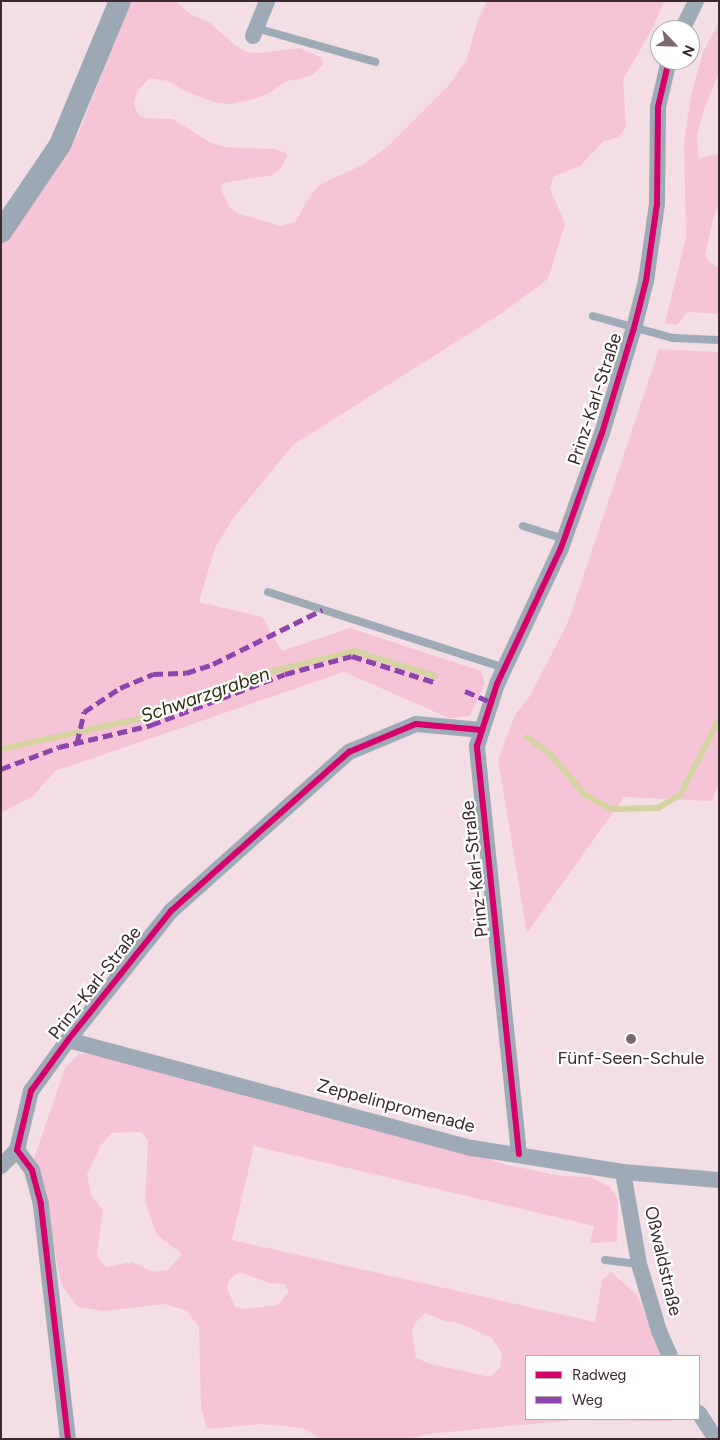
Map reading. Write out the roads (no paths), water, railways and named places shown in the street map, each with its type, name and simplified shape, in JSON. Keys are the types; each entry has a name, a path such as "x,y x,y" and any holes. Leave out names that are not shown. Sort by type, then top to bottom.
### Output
{"street":[{"path":"1,232 60,145 120,1"},
{"path":"254,32 267,1"},
{"path":"687,20 696,1"},
{"name":"Prinz-Karl-Straße","path":"519,1154 477,746 504,668 564,539 602,433 634,328 646,281 657,204 658,107 667,70"},
{"name":"Prinz-Karl-Straße","path":"18,1150 32,1091 68,1040 171,911 349,752 416,724 482,730"},
{"name":"Zeppelinpromenade","path":"68,1040 472,1148 623,1172 719,1180"},
{"path":"1,1166 18,1150 32,1170 41,1204 68,1439"},
{"name":"Oßwaldstraße","path":"623,1172 639,1264 659,1331 670,1355"},
{"path":"700,1415 716,1439"}],"lane":[{"path":"254,32 375,62"},
{"path":"593,316 673,338 719,340"},
{"path":"523,526 564,539"},
{"path":"268,592 504,668"},
{"path":"605,1260 639,1264"}],"waterway":[{"name":"Schwarzgraben","path":"1,749 146,717 244,678 355,651 435,676"},
{"path":"527,737 551,755 585,795 611,809 658,808 680,795 719,719"}],"place":[{"name":"Fünf-Seen-Schule","path":"631,1039"}]}
